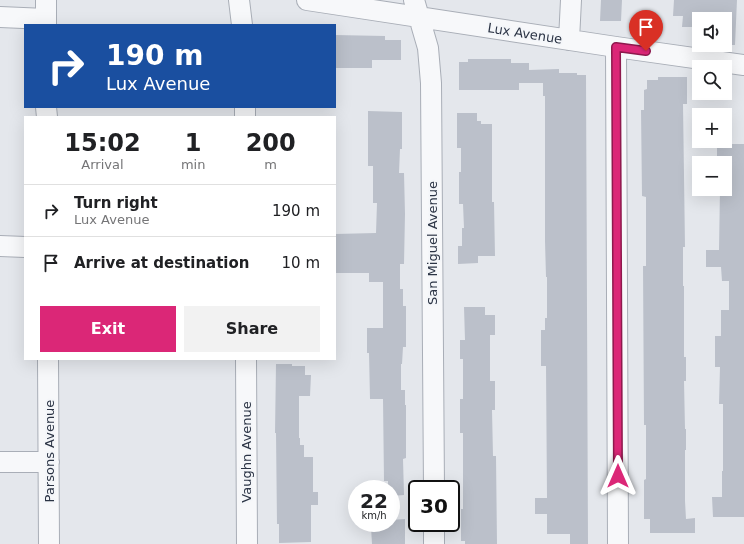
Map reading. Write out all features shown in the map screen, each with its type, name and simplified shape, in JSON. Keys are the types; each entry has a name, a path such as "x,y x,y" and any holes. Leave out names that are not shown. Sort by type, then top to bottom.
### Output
{"street":[{"path":"239,0 242,24"},
{"name":"Lux Avenue","path":"307,0 416,8 569,40 744,64"},
{"path":"569,40 571,0"},
{"name":"San Miguel Avenue","path":"416,8 428,48 431,83 434,480"},
{"path":"0,17 46,15"},
{"path":"616,47 618,544"},
{"path":"0,246 24,246"},
{"name":"Parsons Avenue","path":"48,360 50,544"},
{"name":"Vaughn Avenue","path":"246,360 247,544"},
{"path":"0,462 49,462"},
{"path":"434,532 434,544"}],"building":[{"path":"601,0 622,0 621,21 600,21"},
{"path":"674,0 737,0 735,45 732,45 732,12 692,12 692,27 682,27 683,16 673,16"},
{"path":"336,35 385,36 385,40 401,40 401,60 372,60 372,68 336,68"},
{"path":"468,59 511,59 511,63 529,63 529,70 559,69 559,73 577,73 577,75 586,75 588,544 570,544 570,534 547,534 547,514 535,514 535,498 547,498 546,366 541,366 541,330 545,330 545,318 547,318 545,241 545,96 543,96 543,83 519,83 519,90 459,90 459,62 468,62"},
{"path":"658,77 687,77 687,104 683,104 685,247 683,247 683,286 684,357 686,357 686,381 684,381 686,429 685,501 686,519 695,518 695,533 650,533 650,519 644,519 646,425 644,425 643,266 646,266 646,197 642,196 641,110 644,110 644,90 647,89 647,80 658,80"},
{"path":"368,111 402,112 402,149 400,149 399,173 404,173 405,214 404,264 400,264 400,289 403,289 403,306 406,306 406,347 403,347 401,364 401,390 405,390 406,405 406,458 403,459 404,495 400,495 400,480 384,480 383,399 370,399 367,328 383,328 383,282 369,282 369,273 336,273 336,234 376,233 377,203 373,203 373,166 368,166"},
{"path":"457,113 477,113 477,121 481,121 481,124 492,124 492,202 494,202 495,256 478,256 478,263 458,264 458,246 462,246 462,228 464,228 463,204 459,204 461,148 457,148"},
{"path":"732,144 744,144 744,517 713,517 712,497 722,497 723,471 723,404 719,404 720,367 715,367 715,336 721,336 721,310 729,310 729,281 722,281 721,267 706,267 706,250 719,250 720,196 732,196 732,156 717,156 717,148 732,148"},
{"path":"464,307 485,307 485,315 495,315 495,335 490,335 490,381 495,381 495,410 492,410 493,456 496,456 497,544 465,544 465,541 461,541 461,509 463,509 463,433 460,433 460,399 463,399 463,359 460,359 460,340 465,340"},
{"path":"276,364 305,366 305,375 311,375 310,396 299,396 299,438 300,445 304,445 304,457 313,457 313,492 318,492 318,505 311,505 311,542 279,543 279,524 277,524 275,433"},
{"path":"400,519 405,519 405,544 372,544 371,532 400,532"}],"route":[{"path":"618,476 616,47 646,51"}]}
